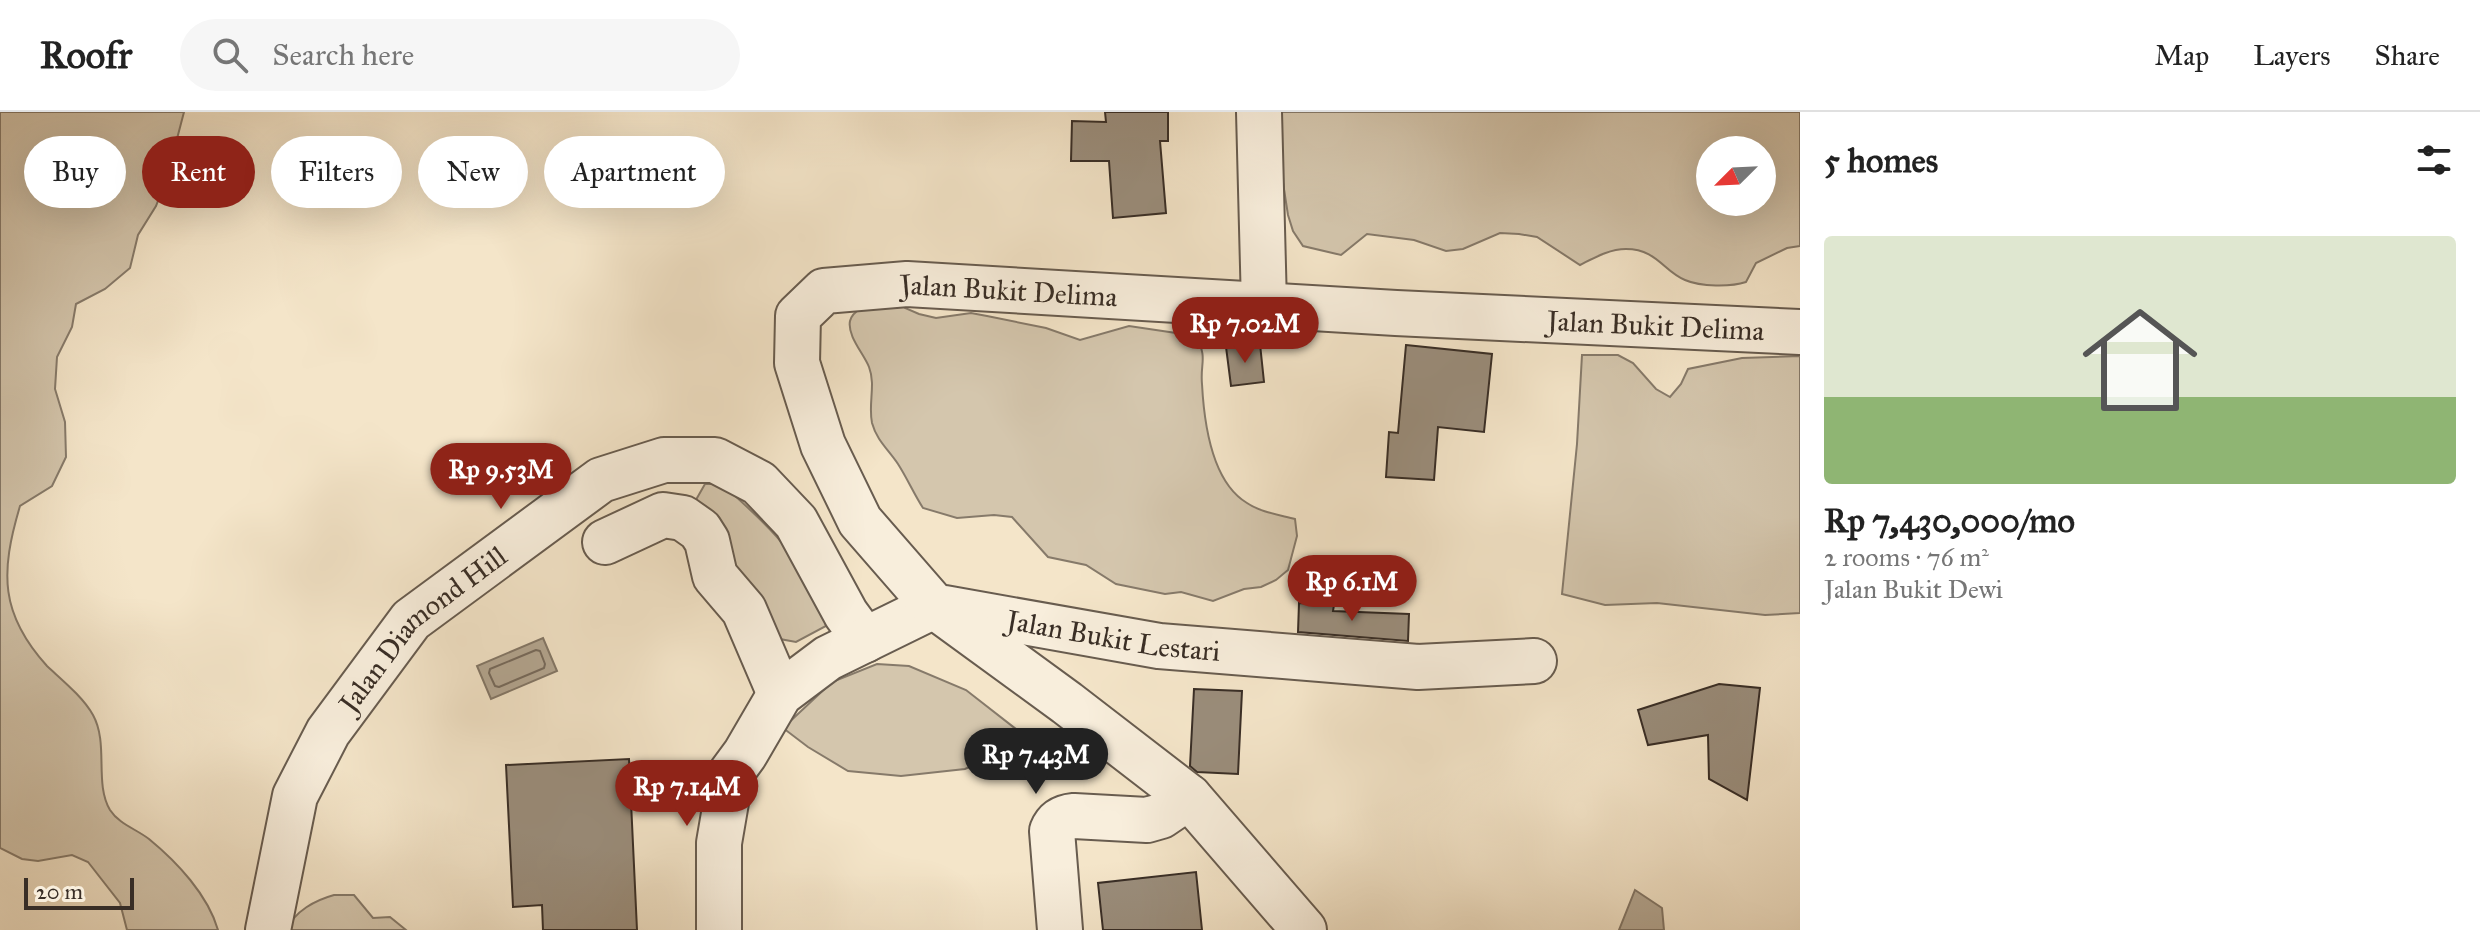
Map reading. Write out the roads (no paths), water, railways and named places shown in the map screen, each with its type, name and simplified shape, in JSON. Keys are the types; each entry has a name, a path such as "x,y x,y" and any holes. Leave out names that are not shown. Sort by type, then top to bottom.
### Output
{"street":[{"path":"1259,112 1264,305"},
{"name":"Jalan Bukit Delima","path":"1304,930 1189,797 934,606 860,521 823,445 797,363 798,316 824,291 907,284 1800,332"},
{"name":"Jalan Diamond Hill","path":"268,930 295,796 328,732 392,645 411,620 601,480 664,460 715,460 759,483 796,522 846,614 865,640"},
{"path":"605,542 663,515 683,518 700,530 707,541 715,576 744,610 780,694"},
{"path":"719,930 719,843 731,773 780,694 828,658 934,606"},
{"name":"Jalan Bukit Lestari","path":"934,606 1159,646 1418,667 1534,661"},
{"path":"1060,930 1052,831 1055,825 1066,817 1074,816 1147,820 1161,816 1189,797"}],"water":[{"path":"543,638 557,671 491,699 477,666"},
{"path":"1635,890 1662,908 1664,930 1619,930"}]}
